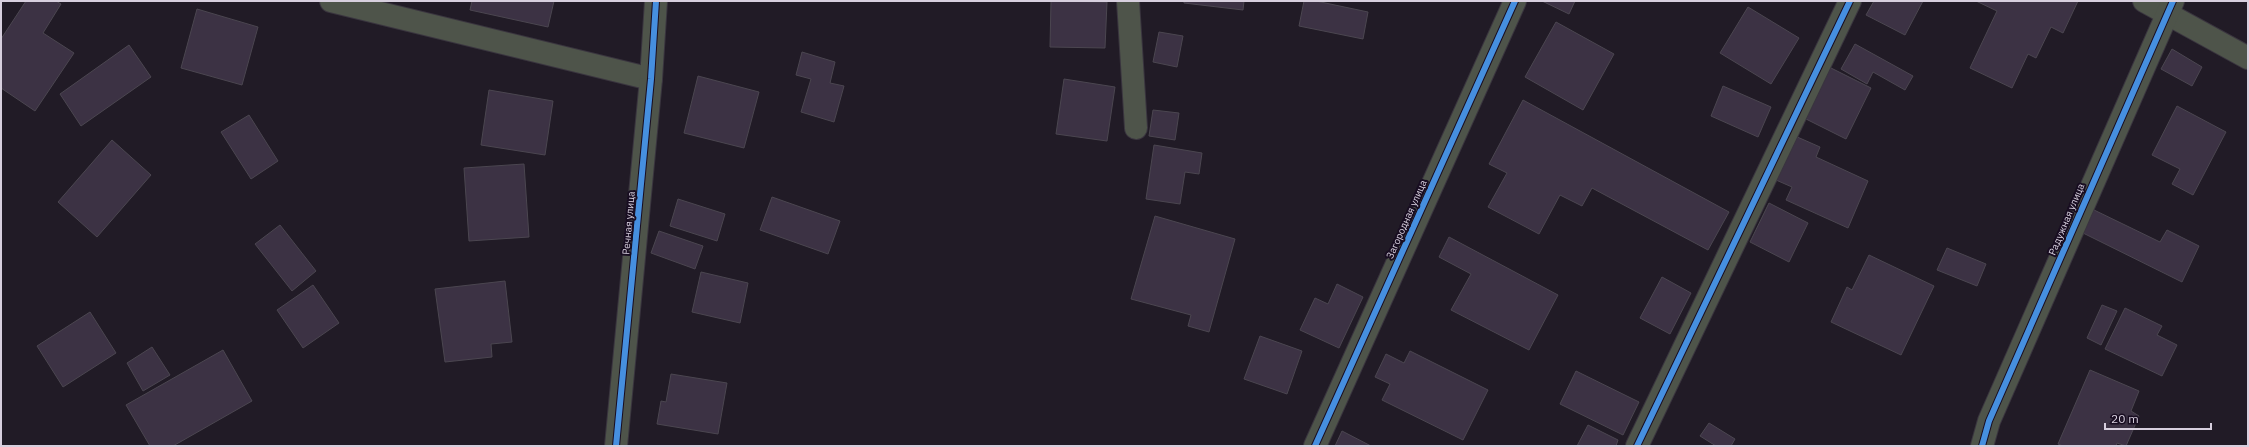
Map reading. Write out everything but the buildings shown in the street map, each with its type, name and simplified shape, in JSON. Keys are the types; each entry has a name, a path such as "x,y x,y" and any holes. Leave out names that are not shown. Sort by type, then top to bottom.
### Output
{"street":[{"path":"331,1 651,79"},
{"name":"Речная улица","path":"616,446 651,79 656,1"},
{"path":"1128,1 1136,128"},
{"name":"Загородная улица","path":"1316,446 1515,1"},
{"path":"1637,446 1850,1"},
{"path":"2144,1 2170,7 2248,58"},
{"name":"Радужная улица","path":"1982,446 1993,414 2170,7"}],"cycle path":[{"path":"616,446 651,79 656,1"},
{"path":"1315,446 1515,1"},
{"path":"1637,446 1850,1"},
{"path":"1982,446 1989,421 2173,1"}]}
